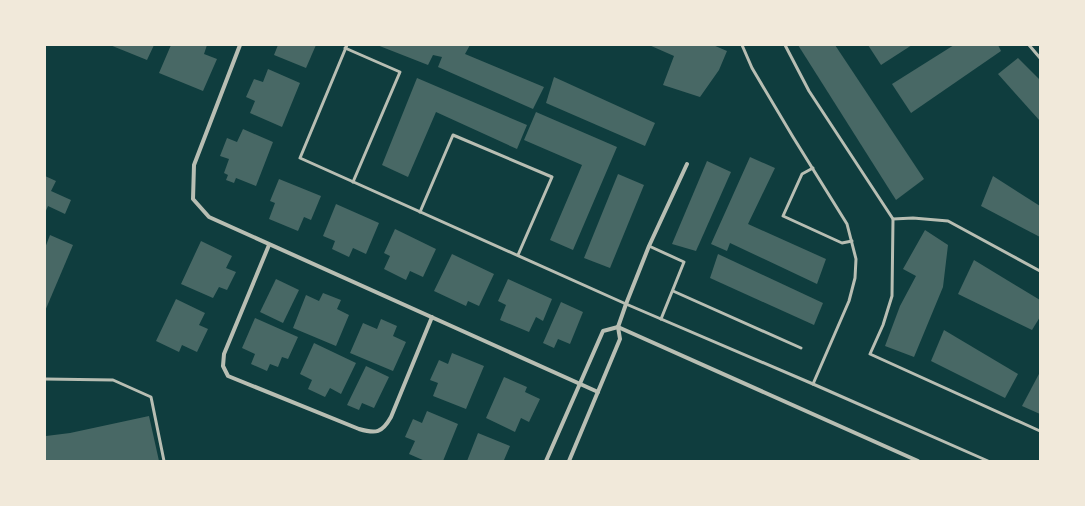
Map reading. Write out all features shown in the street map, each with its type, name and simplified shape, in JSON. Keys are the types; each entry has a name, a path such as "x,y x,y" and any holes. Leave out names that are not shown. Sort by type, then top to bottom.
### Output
{"street":[{"path":"240,45 194,165 192,199 209,217 598,392"},
{"path":"569,461 620,339 618,327 649,246 687,164"},
{"path":"269,245 224,354 224,366 228,376 359,429 368,432 379,432 386,426 391,417 432,317"},
{"path":"546,461 603,331 618,327 918,461"}],"lane":[{"path":"742,45 752,68 847,224 856,259 855,278 849,301 813,384"},
{"path":"785,45 809,91 894,219 892,296 883,325 870,354 1040,431"},
{"path":"1029,45 1040,58"},
{"path":"353,182 400,72 346,47 300,158 353,182 420,212 518,255 626,304 988,461"},
{"path":"420,212 453,135 552,177 518,255"},
{"path":"813,168 802,174 783,216 842,242 852,241"},
{"path":"894,219 913,218 948,222 1040,271"},
{"path":"649,246 684,262 661,319"},
{"path":"673,291 801,348"},
{"path":"45,379 114,380 151,397 164,461"}],"building":[{"path":"110,45 154,45 147,60"},
{"path":"171,45 207,45 204,54 217,59 203,91 159,73"},
{"path":"278,45 316,45 306,68 274,55"},
{"path":"377,45 470,45 465,54 544,87 533,109 438,67 442,57 433,55 428,65"},
{"path":"649,45 713,45 727,51 719,70 700,97 663,85 674,56"},
{"path":"798,45 835,45 924,179 896,200"},
{"path":"868,45 912,45 881,65"},
{"path":"954,45 998,45 1001,51 911,113 892,84"},
{"path":"1018,58 1040,80 1040,121 998,74"},
{"path":"268,69 300,83 282,127 250,113 255,101 246,97 254,79 263,82"},
{"path":"554,77 655,123 645,146 546,103"},
{"path":"417,78 527,125 517,149 436,112 408,177 382,165"},
{"path":"536,112 617,147 573,250 550,240 582,165 524,140"},
{"path":"243,129 273,142 256,186 236,178 234,183 226,180 228,175 224,173 229,159 220,156 227,138 237,142"},
{"path":"750,157 775,168 748,224 826,259 817,284 730,243 727,251 711,244"},
{"path":"707,161 731,172 696,251 672,244"},
{"path":"618,174 644,185 610,268 584,258"},
{"path":"45,176 56,181 51,191 71,200 65,214 48,206 45,213"},
{"path":"993,176 1040,206 1040,237 981,206"},
{"path":"279,179 321,196 311,220 304,217 298,231 269,219 275,203 270,201"},
{"path":"336,204 379,223 366,254 353,248 349,257 332,249 335,241 323,236"},
{"path":"395,229 436,249 423,277 410,271 406,280 384,269 390,256 384,253"},
{"path":"925,230 948,245 943,287 914,357 885,346 900,306 916,276 903,269"},
{"path":"50,235 73,245 45,311 45,248"},
{"path":"201,241 232,256 226,268 236,272 227,290 219,287 213,298 181,284"},
{"path":"452,254 494,274 479,306 468,301 466,306 434,291"},
{"path":"718,254 823,303 814,325 710,278"},
{"path":"974,260 1040,300 1040,317 1032,330 958,294"},
{"path":"276,279 299,290 283,323 260,312"},
{"path":"508,279 552,299 543,321 536,317 529,332 500,320 506,305 498,301"},
{"path":"323,293 341,300 337,309 349,315 336,346 293,328 306,295 319,301"},
{"path":"176,299 205,313 199,325 208,329 197,352 182,345 179,352 156,341"},
{"path":"561,302 583,312 570,344 558,339 554,348 543,343"},
{"path":"255,318 298,337 288,359 282,357 278,367 270,364 267,371 251,364 255,354 242,348"},
{"path":"381,319 397,326 393,336 406,342 393,371 350,353 363,323 377,329"},
{"path":"944,330 1018,374 1005,398 931,361"},
{"path":"314,343 356,363 341,394 330,388 325,397 308,389 312,380 300,374"},
{"path":"452,353 484,366 466,409 433,396 438,383 430,380 439,360 448,364"},
{"path":"366,366 389,377 374,408 362,403 359,410 347,405"},
{"path":"1040,372 1040,414 1022,406"},
{"path":"504,377 527,387 525,392 540,399 529,422 521,418 515,432 486,418"},
{"path":"427,411 458,424 443,461 425,461 409,454 415,441 405,437 413,419 422,423"},
{"path":"149,416 159,461 45,461 45,433 46,436 70,433"},
{"path":"478,433 510,446 504,460 507,461 467,461"}]}
